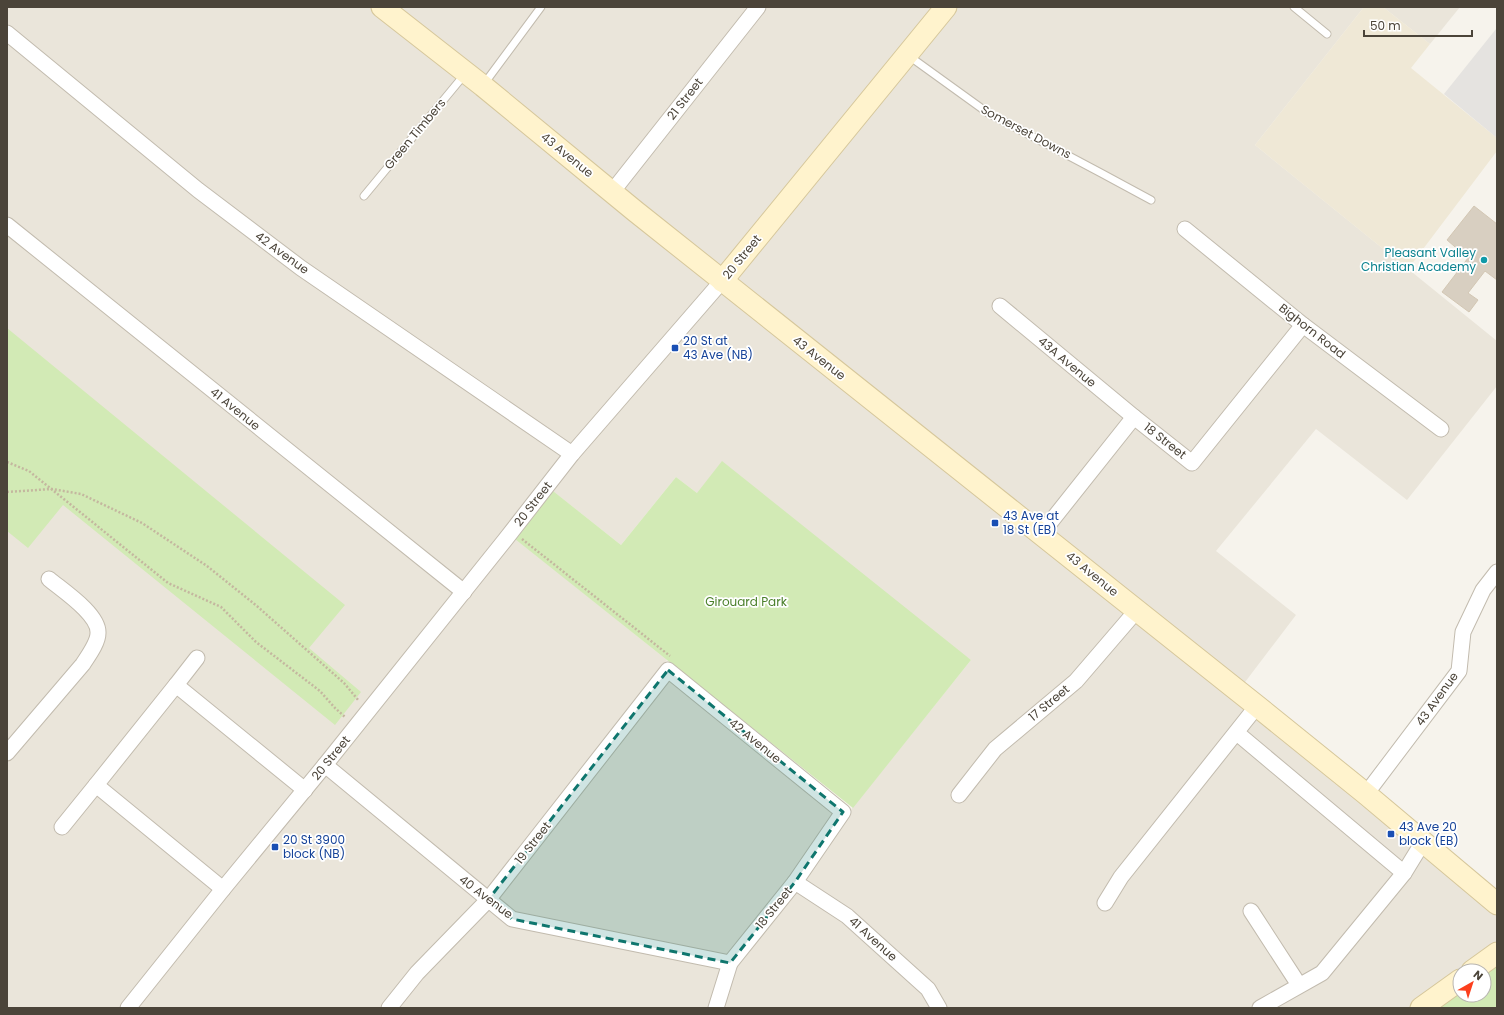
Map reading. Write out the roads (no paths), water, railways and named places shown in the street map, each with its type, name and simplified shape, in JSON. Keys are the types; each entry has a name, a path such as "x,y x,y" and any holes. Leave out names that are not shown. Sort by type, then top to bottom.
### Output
{"street":[{"name":"43 Avenue","path":"382,7 483,86 722,281 1257,706 1366,794 1497,904"},
{"name":"21 Street","path":"612,192 758,7"},
{"name":"20 Street","path":"128,1008 223,889 357,726 572,454 722,281 946,7"},
{"name":"42 Avenue","path":"7,33 198,190 295,263 572,454"},
{"name":"41 Avenue","path":"7,225 464,592"},
{"name":"Bighorn Road","path":"1185,229 1303,325 1441,429"},
{"name":"43A Avenue","path":"1000,306 1134,417"},
{"name":"18 Street","path":"1041,534 1134,417 1192,463 1303,325"},
{"name":"43 Avenue","path":"1366,794 1459,671 1463,632 1483,590 1497,572"},
{"path":"7,753 83,664 92,649 98,633 93,617 49,579"},
{"name":"17 Street","path":"959,794 995,749 1076,681 1137,610"},
{"path":"62,827 197,658"},
{"name":"42 Avenue","path":"668,670 843,812"},
{"name":"19 Street","path":"389,1008 417,973 488,900 668,670"},
{"path":"176,685 305,790"},
{"path":"1105,903 1121,877 1257,706"},
{"path":"1237,733 1404,873"},
{"name":"40 Avenue","path":"325,765 512,919 730,963"},
{"path":"96,785 223,889"},
{"name":"18 Street","path":"716,1008 730,963 795,882 843,812"},
{"path":"1260,1008 1322,973 1404,873 1422,842"},
{"name":"41 Avenue","path":"795,882 848,916 928,989 939,1008"},
{"path":"1251,911 1299,985"},
{"path":"1483,963 1497,953"},
{"path":"1421,1008 1452,986"}],"lane":[{"path":"483,86 541,7"},
{"path":"1294,7 1327,34"},
{"name":"Somerset Downs","path":"907,55 988,113 1151,200"},
{"name":"Green Timbers","path":"364,196 465,73"}],"place":[{"name":"Pleasant Valley Christian Academy","path":"1484,260"},
{"name":"20 St at 43 Ave (NB)","path":"675,348"},
{"name":"43 Ave at 18 St (EB)","path":"995,523"},
{"name":"43 Ave 20 block (EB)","path":"1391,834"},
{"name":"20 St 3900 block (NB)","path":"275,847"}],"park label":[{"name":"Girouard Park","path":"746,602"}]}
